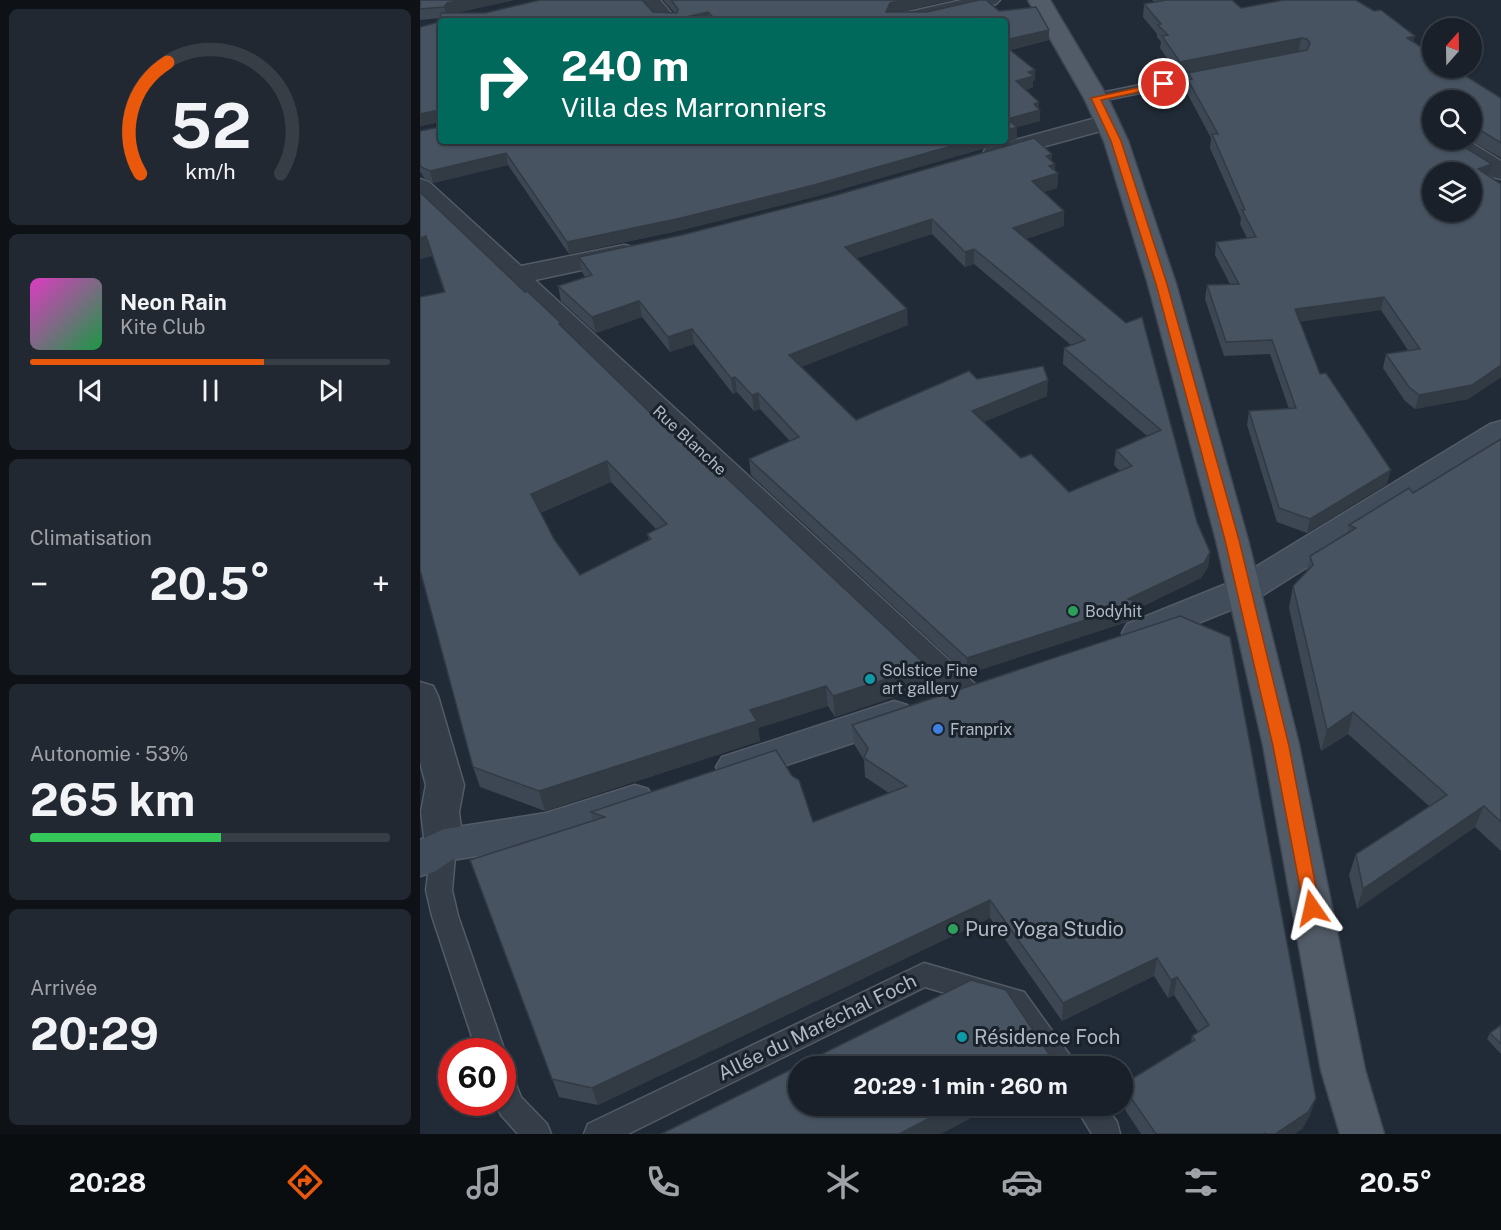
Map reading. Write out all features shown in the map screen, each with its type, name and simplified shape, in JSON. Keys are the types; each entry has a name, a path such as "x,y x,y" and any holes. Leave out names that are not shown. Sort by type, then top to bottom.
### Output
{"main road":[{"path":"1039,0 1102,110 1116,141 1162,284 1232,540 1281,746 1343,1070 1362,1134"},
{"path":"1104,645 1160,626 1243,591 1501,431"},
{"path":"702,778 978,687"},
{"path":"431,839 546,829 669,789"}],"street":[{"path":"649,0 664,18"},
{"path":"912,18 989,0"},
{"path":"972,159 1102,110"},
{"path":"1467,150 1501,172"},
{"name":"Rue Blanche","path":"420,187 514,276 978,687"},
{"path":"514,276 650,247"},
{"path":"420,696 445,785 431,839"},
{"path":"420,774 426,790 431,839"}],"lane":[{"path":"1102,110 1231,70"},
{"path":"431,839 445,916 486,1038"},
{"name":"Allée du Maréchal Foch","path":"608,1129 924,975 1014,1001 1054,1056"},
{"path":"516,1111 537,1134"},
{"path":"1096,1116 1107,1132"}],"building":[{"path":"420,0 462,0 447,3 444,7 420,9"},
{"path":"540,0 642,0 653,12 677,13 678,9 671,0 904,0 890,3 886,12 927,12 986,0 999,11 1036,7 1049,30 1008,39 1008,18 714,18 708,12 681,18 440,18 441,13 485,13"},
{"path":"1166,0 1232,0 1241,8 1284,0 1356,0 1374,11 1381,10 1415,36 1407,38 1422,48 1422,78 1469,78 1501,98 1501,143 1482,131 1482,90 1422,90 1422,150 1469,150 1492,164 1482,168 1482,162 1422,162 1422,222 1482,222 1482,172 1501,184 1501,365 1472,385 1419,395 1409,387 1386,354 1420,349 1384,297 1295,309 1320,374 1326,373 1391,470 1310,519 1279,508 1249,411 1296,408 1272,340 1226,342 1207,285 1239,284 1216,242 1256,237 1242,210 1245,210 1212,134 1218,134 1188,80 1192,79 1188,73 1307,50 1310,43 1307,39 1301,38 1180,62 1162,36 1168,35 1158,25 1161,24 1144,4"},
{"path":"438,22 438,110 420,114 420,27"},
{"path":"1008,48 1035,70 1028,72 1034,76 1016,81 1039,102 1034,104 1040,110 1008,119"},
{"path":"1008,120 1017,127 1008,130"},
{"path":"438,127 438,144 958,144 814,185 681,218 567,242 506,153 430,171 421,167 420,164 420,131"},
{"path":"1034,138 1052,154 1046,156 1055,164 1049,166 1058,173 1032,181 1064,211 1013,228 1126,323 1142,317 1197,522 1210,552 1204,563 1128,599 1138,603 967,658 749,459 799,437 758,393 752,395 735,377 731,378 692,329 668,337 639,301 592,317 558,286 592,275 579,257 682,235 833,196","holes":["932,219 965,252 974,249 1085,340 1064,348 1161,430 1116,450 1132,466 1069,492 1031,454 1021,458 972,411 1048,380 1043,366 977,379 969,371 856,420 789,355 907,309 845,247"]},
{"path":"420,192 561,323 559,324 672,434 675,433 714,470 717,469 927,666 833,696 826,686 750,710 757,721 539,791 473,767 420,570 420,297 445,292 426,236 420,238","holes":["607,461 667,524 647,534 651,539 580,575 554,539 531,494"]},
{"path":"1501,439 1501,822 1484,806 1363,889 1356,854 1447,795 1353,712 1327,730 1293,586 1313,565 1310,556 1356,528 1349,525 1409,488 1413,493"},
{"path":"1180,616 1230,637 1316,1098 1308,1112 1275,1134 1156,1134 1133,1101 1133,1078 1195,1040 1192,1036 1209,1025 1177,977 1171,980 1157,958 1063,1003 990,900 592,1088 552,1079 470,860 605,817 591,812 776,750 792,776 799,780 813,822 907,786 864,758 868,748 852,725"},
{"path":"971,980 1006,990 1049,1054 1045,1056 818,1056"},
{"path":"1501,1025 1501,1044 1490,1033"},
{"path":"788,1071 788,1116 934,1116 899,1134 661,1134"}],"place":[{"name":"Bodyhit","path":"1073,611"},
{"name":"Solstice Fine art gallery","path":"870,679"},
{"name":"Franprix","path":"938,729"},
{"name":"Pure Yoga Studio","path":"953,929"},
{"name":"Résidence Foch","path":"962,1037"}],"route":[{"path":"1164,84 1096,98 1116,141 1162,284 1232,540 1281,746 1312,908"}]}
